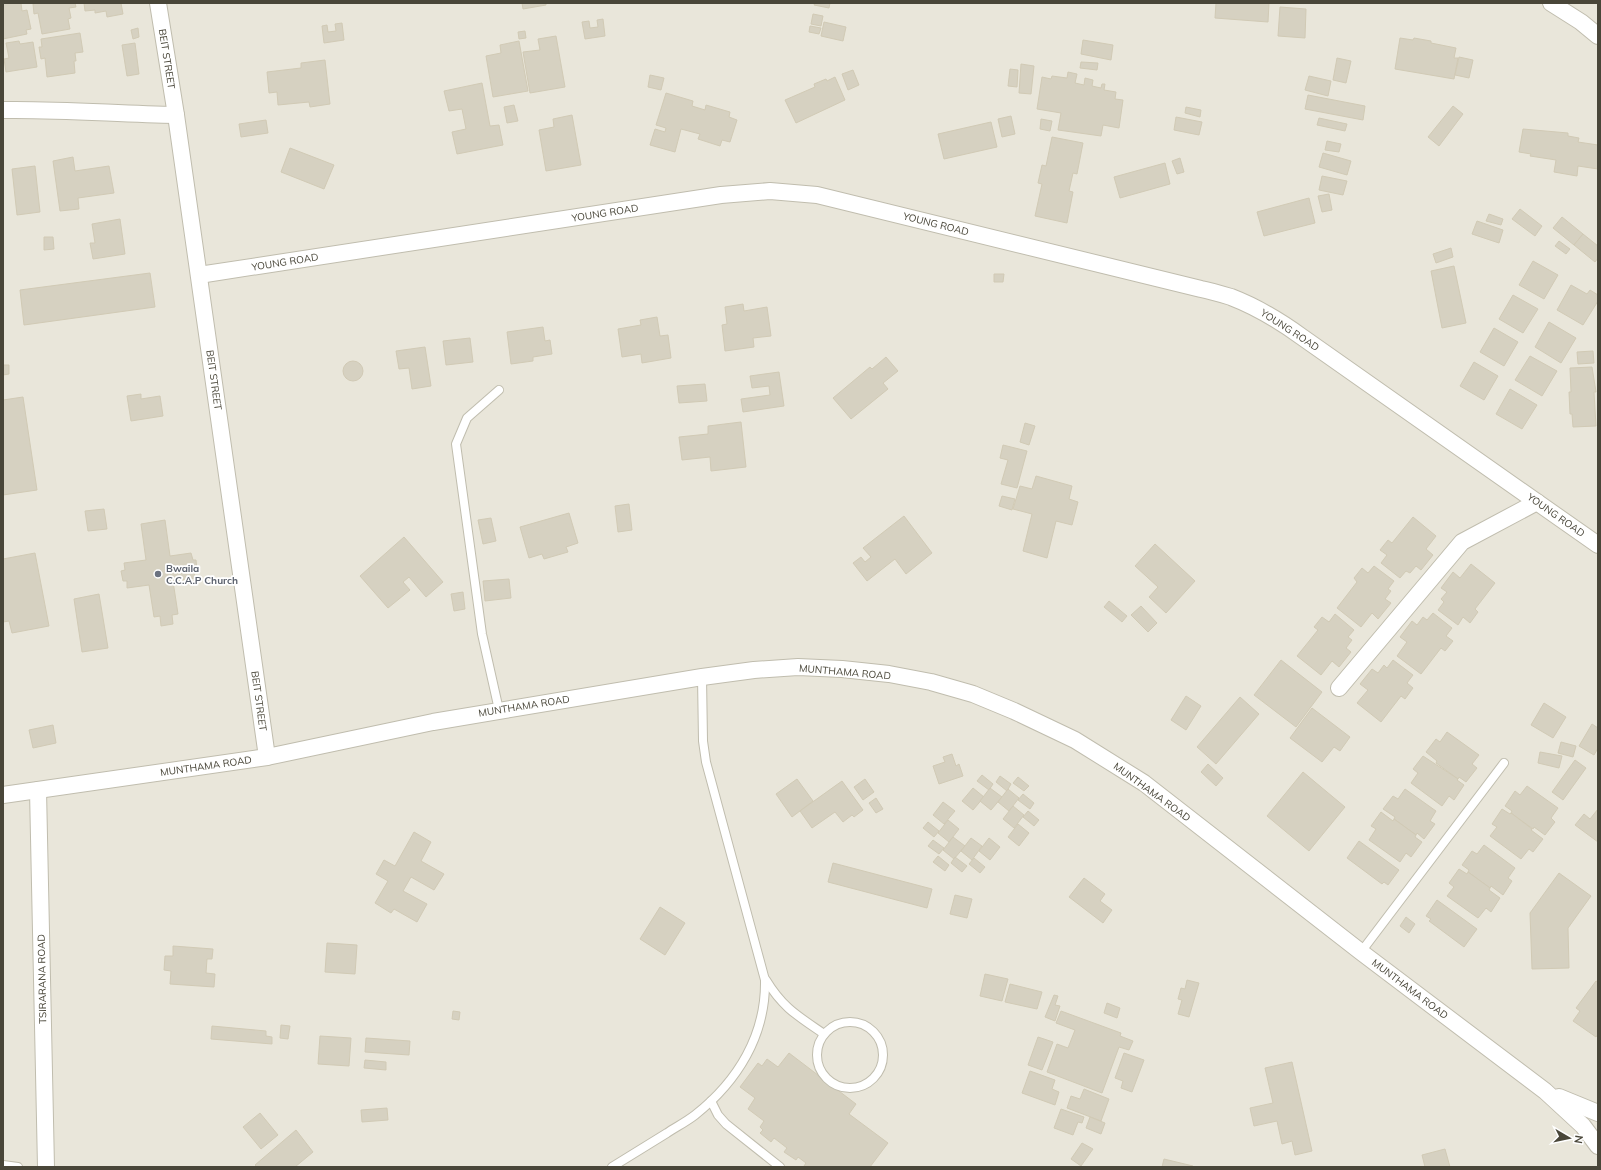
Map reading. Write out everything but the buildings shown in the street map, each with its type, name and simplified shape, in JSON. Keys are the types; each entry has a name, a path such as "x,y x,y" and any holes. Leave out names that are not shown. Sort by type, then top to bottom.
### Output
{"street":[{"name":"BEIT STREET","path":"158,3 176,115 267,758"},
{"path":"1551,3 1581,22 1598,36"},
{"path":"3,110 176,115"},
{"name":"YOUNG ROAD","path":"199,275 721,195 770,191 817,195 1231,297 1278,320 1598,545"},
{"path":"1339,688 1462,542 1538,502"},
{"name":"MUNTHAMA ROAD","path":"3,795 267,758 433,722 499,710 754,670 798,667 857,671 889,674 931,682 973,694 1014,711 1075,740 1144,783 1361,952 1545,1091"},
{"name":"TSIRARANA ROAD","path":"38,790 46,1167"},
{"path":"1545,1091 1598,1113"},
{"path":"1545,1091 1583,1126 1598,1146"}],"lane":[{"path":"499,390 467,418 456,444 482,634 499,710"},
{"path":"612,1167 694,1115 711,1101 728,1082 747,1056 756,1038 766,999 765,980 706,762 703,741 702,677"},
{"path":"1361,952 1504,763"},
{"path":"765,980 775,996 788,1009 824,1034"},
{"path":"846,1021 855,1021 871,1029 877,1035 883,1051 882,1064 876,1076 870,1082 853,1088 836,1086 829,1081 819,1067 816,1059 817,1050 824,1034 838,1023 846,1021"},
{"path":"711,1101 718,1115 726,1124 780,1167"},
{"path":"3,1165 18,1167"}],"shaded area":[{"path":"3,3 1598,3 1598,1167 3,1167"}],"place":[{"name":"Bwaila C.C.A.P Church","path":"158,574"}]}
